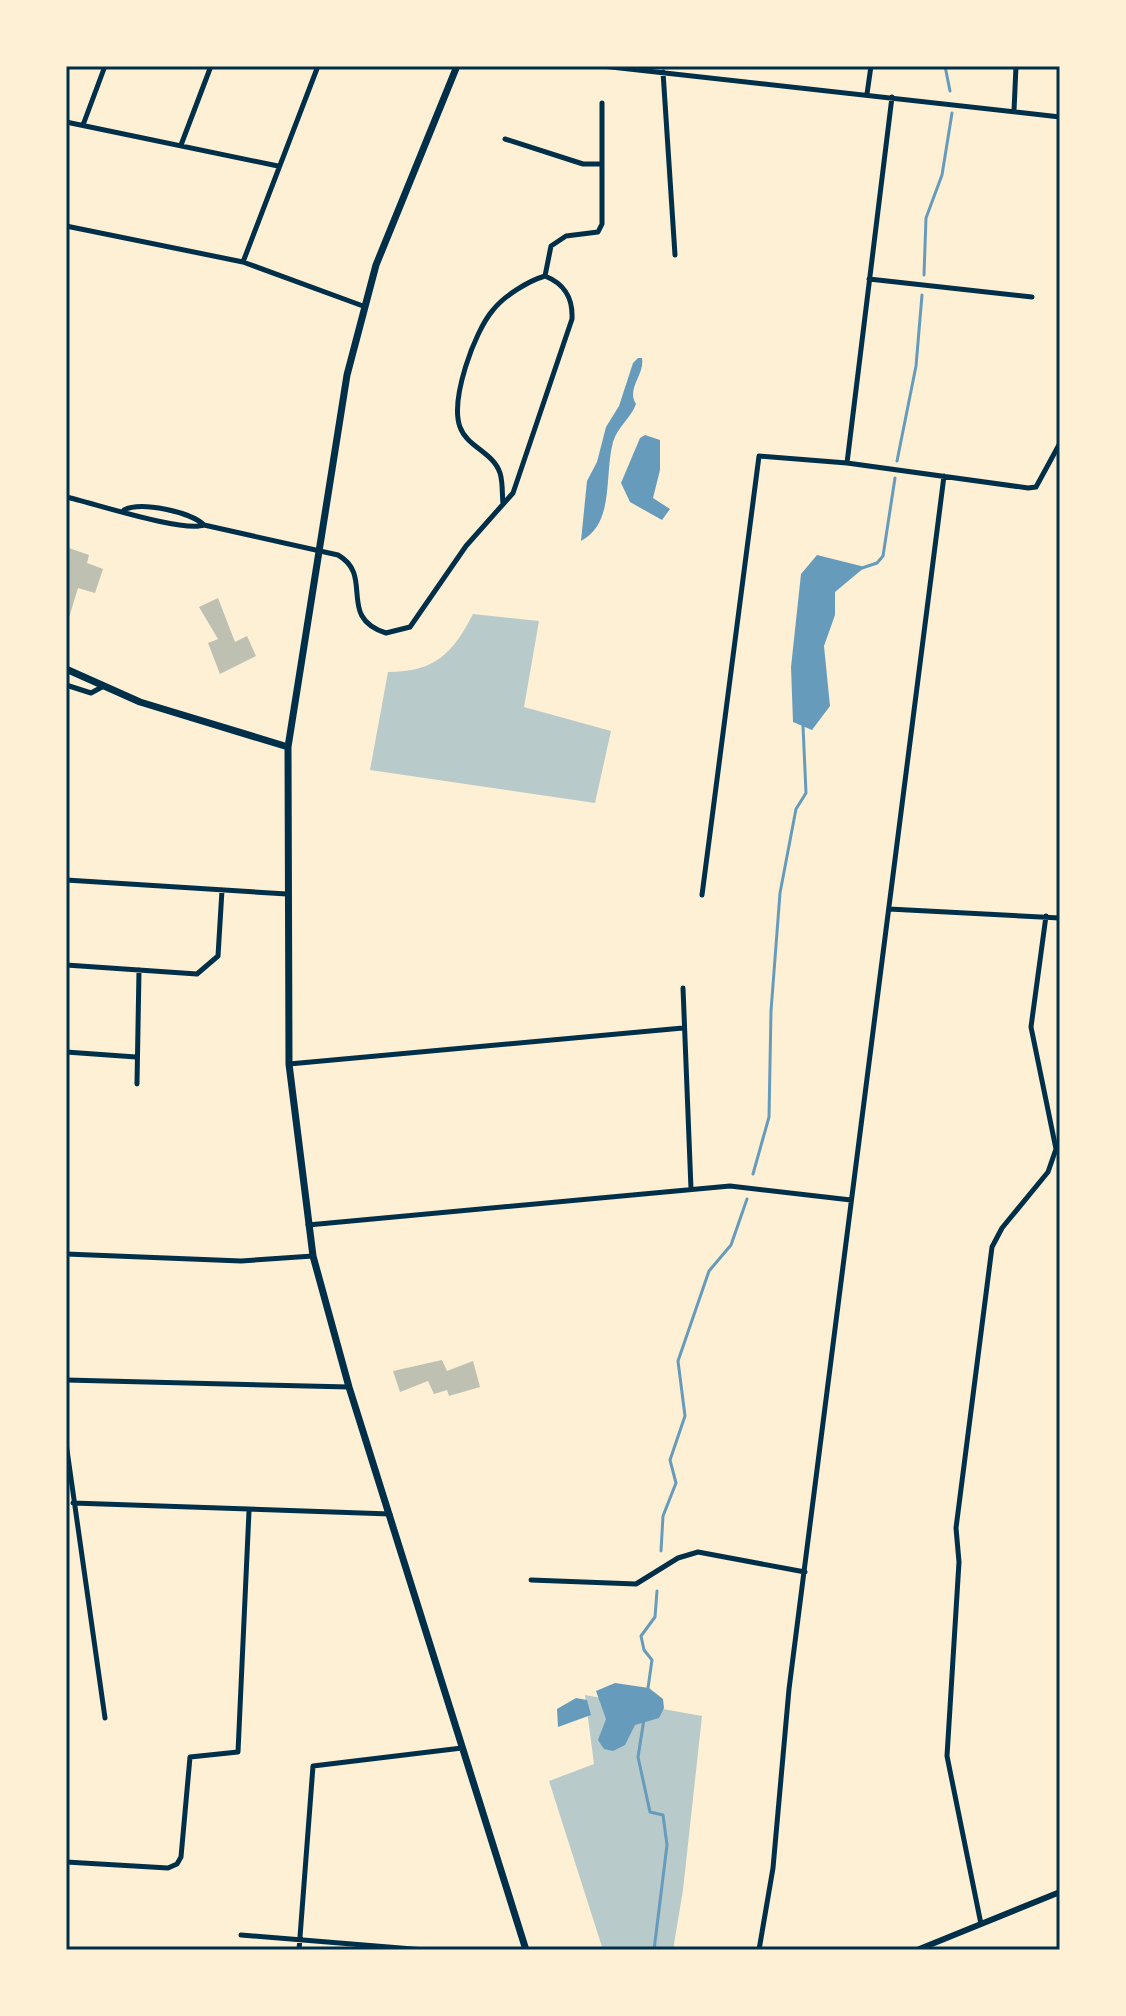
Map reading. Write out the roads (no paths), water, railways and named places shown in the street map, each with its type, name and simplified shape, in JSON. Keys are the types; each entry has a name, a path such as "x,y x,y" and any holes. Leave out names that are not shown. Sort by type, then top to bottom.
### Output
{"main road":[{"path":"457,66 385,240 363,306 347,375 288,747 289,1064 313,1256 349,1387 526,1950"},
{"path":"66,669 102,687 203,723 288,747"}],"street":[{"path":"83,125 105,66"},
{"path":"181,145 211,66"},
{"path":"243,262 318,66"},
{"path":"602,66 663,72 688,70 1060,117"},
{"path":"867,94 871,66"},
{"path":"1014,111 1016,66"},
{"path":"663,72 675,255"},
{"path":"847,463 892,97"},
{"path":"545,276 555,241 566,236 594,234 601,229 602,103"},
{"path":"66,122 278,166"},
{"path":"505,139 583,164 602,164"},
{"path":"66,226 243,262 363,306"},
{"path":"124,510 131,507 163,511 194,518 204,525 338,555 352,566 357,611 362,618 378,630 395,633 415,621 466,546 503,505 513,493 572,319 570,296 555,280 545,276 532,280 493,309 473,348 455,410 461,431 490,456 500,474 503,505"},
{"path":"869,279 1032,297"},
{"path":"702,895 759,456 847,463 1036,487 1060,443"},
{"path":"759,1950 773,1868 789,1689 944,476"},
{"path":"66,497 192,528 204,525"},
{"path":"160,521 163,511"},
{"path":"66,685 91,693 102,687"},
{"path":"66,880 287,894"},
{"path":"66,965 197,974 207,969 218,956 222,890"},
{"path":"889,909 1060,918"},
{"path":"981,1924 947,1756 959,1562 956,1528 992,1247 1002,1228 1048,1172 1056,1149 1031,1027 1046,916"},
{"path":"137,1084 139,970"},
{"path":"683,988 691,1189"},
{"path":"289,1064 683,1028"},
{"path":"66,1052 136,1057"},
{"path":"307,1226 691,1189 754,1186 851,1200"},
{"path":"66,1254 241,1261 313,1256"},
{"path":"66,1380 349,1387"},
{"path":"66,1443 105,1718"},
{"path":"73,1503 391,1514"},
{"path":"66,1862 168,1868 177,1864 181,1857 190,1757 238,1752 249,1511"},
{"path":"531,1580 636,1584 678,1558 698,1552 805,1572"},
{"path":"299,1950 313,1766 464,1748"},
{"path":"917,1950 1060,1892"},
{"path":"241,1935 425,1950"}],"water":[{"path":"642,358 642,364 633,392 636,404 613,442 604,511 592,533 581,541 587,481 597,462 606,427 619,406 633,363"},
{"path":"645,435 660,440 660,470 653,498 670,509 662,520 630,502 621,483 640,438"},
{"path":"817,555 865,567 835,592 835,615 824,646 830,706 812,730 793,722 791,667 801,574"},
{"path":"615,1683 649,1688 663,1699 664,1708 659,1718 635,1725 625,1745 613,1751 604,1749 598,1740 606,1719 596,1691"},
{"path":"576,1698 587,1700 591,1715 558,1727 557,1709"}],"waterway":[{"path":"945,66 950,91"},
{"path":"924,275 926,218 942,175 952,113"},
{"path":"897,461 916,366 922,295"},
{"path":"862,568 877,563 883,556 895,478"},
{"path":"753,1174 769,1117 771,1011 780,893 796,809 806,793 803,726"},
{"path":"661,1551 663,1516 676,1483 670,1460 685,1416 678,1361 709,1271 731,1245 747,1199"},
{"path":"648,1688 652,1660 644,1650 641,1636 655,1617 657,1591"},
{"path":"644,1719 638,1757 650,1812 663,1815 667,1845 654,1950"}]}
